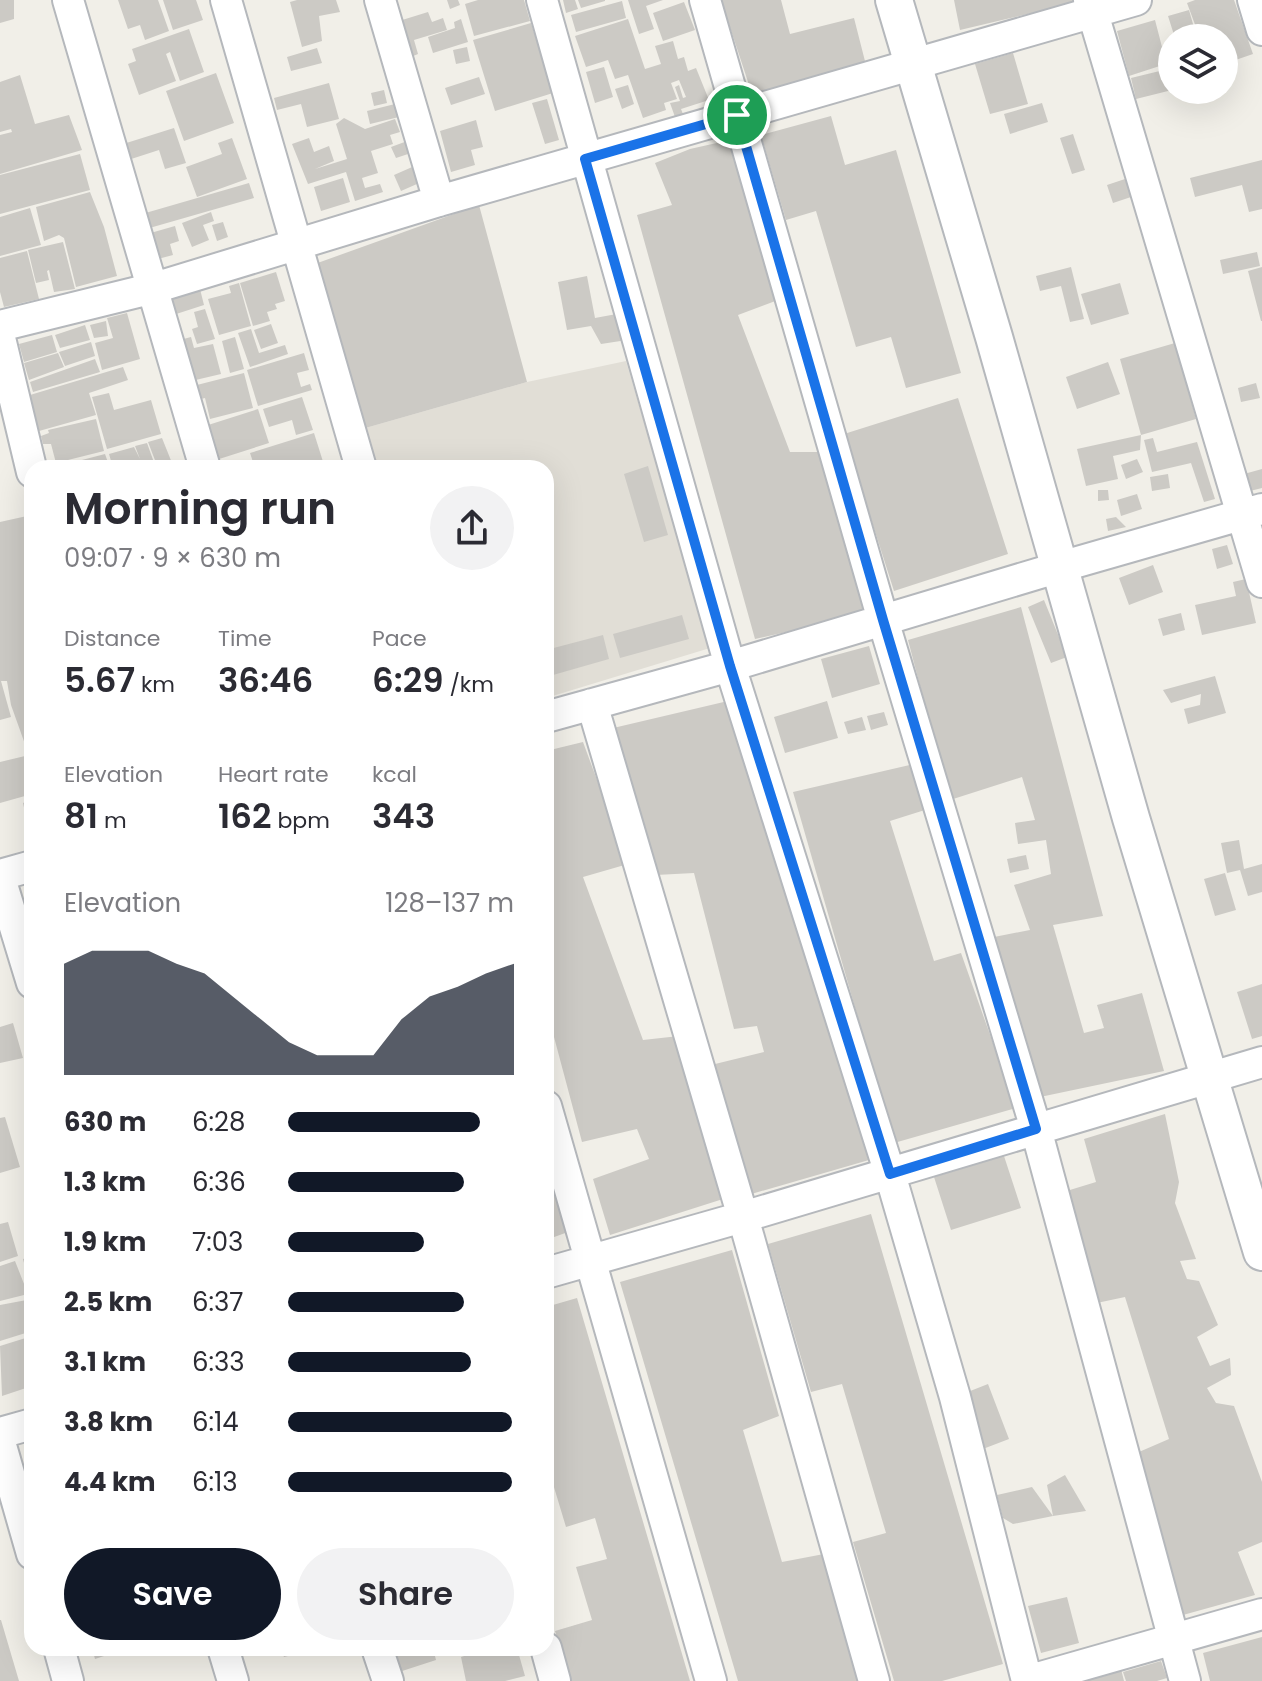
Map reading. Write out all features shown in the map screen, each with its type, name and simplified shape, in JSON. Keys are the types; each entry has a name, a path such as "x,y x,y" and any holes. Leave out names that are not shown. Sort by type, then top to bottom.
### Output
{"street":[{"path":"68,0 203,460"},
{"path":"226,0 359,460"},
{"path":"380,0 439,201"},
{"path":"542,0 730,666 890,1174 955,1397 1027,1681 1262,1614"},
{"path":"705,0 883,620 1036,1129 1185,1681"},
{"path":"894,0 1135,832 1262,1252"},
{"path":"0,326 154,288 439,201 913,66 1091,6 1136,0"},
{"path":"1253,0 1262,30"},
{"path":"1091,6 1252,512 1262,582"},
{"path":"0,338 29,460"},
{"path":"554,715 1252,512"},
{"path":"592,704 743,1217 874,1681"},
{"path":"24,868 0,876 24,956"},
{"path":"554,1270 1262,1062"},
{"path":"554,1134 711,1681"},
{"path":"0,1433 24,1426"},
{"path":"0,1442 24,1526"},
{"path":"61,1656 68,1681"},
{"path":"225,1656 233,1681"},
{"path":"380,1656 388,1681"},
{"path":"548,1656 555,1681"}],"shaded area":[{"path":"626,361 710,648 554,696 554,460 373,460 362,429 527,382"}],"building":[{"path":"0,0 14,0 14,19 0,23"},
{"path":"118,0 158,0 169,31 145,40 140,25 128,29"},
{"path":"163,0 196,0 203,20 173,30"},
{"path":"336,0 340,12 319,16 322,41 302,47 290,2"},
{"path":"447,0 458,0 460,5 450,9"},
{"path":"478,0 524,0 530,21 474,36 465,4"},
{"path":"563,0 575,0 578,9 566,13"},
{"path":"578,0 605,0 605,1 581,8"},
{"path":"628,0 663,0 646,6 654,29 639,34"},
{"path":"721,0 781,0 790,34 854,18 867,69 753,97"},
{"path":"954,0 1082,0 1083,1 960,30"},
{"path":"1195,0 1234,0 1253,54 1238,59 1238,24 1195,24 1187,3"},
{"path":"622,1 626,18 576,32 571,15"},
{"path":"684,2 695,30 663,41 653,13"},
{"path":"1189,10 1193,24 1171,24 1168,16"},
{"path":"428,12 432,22 443,18 447,30 414,40 418,54 411,57 399,21"},
{"path":"461,19 468,42 433,53 428,37 455,28 454,22"},
{"path":"628,19 645,69 661,64 655,46 673,41 678,59 684,57 688,71 696,68 709,100 681,109 683,114 675,117 670,103 680,101 675,87 679,85 683,98 686,97 679,80 671,83 677,99 664,103 666,110 643,118 628,75 615,79 608,60 586,67 575,36"},
{"path":"1155,20 1158,67 1129,76 1117,31"},
{"path":"531,23 553,93 495,111 473,40"},
{"path":"189,29 204,72 180,81 170,52 166,54 176,81 139,95 128,64 136,61 132,49"},
{"path":"467,47 470,61 456,64 453,50"},
{"path":"317,48 322,63 291,71 287,57"},
{"path":"1013,53 1028,104 990,114 975,64"},
{"path":"604,67 613,97 595,103 586,72"},
{"path":"1158,71 1158,94 1136,99 1131,78"},
{"path":"216,73 234,123 184,141 166,91"},
{"path":"20,75 35,124 69,115 82,150 0,174 0,135 12,132 11,129 0,132 0,82"},
{"path":"479,77 485,94 451,105 445,88"},
{"path":"329,83 339,119 307,127 301,104 277,110 274,98"},
{"path":"628,85 634,104 622,109 615,89"},
{"path":"384,90 387,103 374,106 371,93"},
{"path":"547,99 559,140 545,144 532,103"},
{"path":"1042,103 1048,122 1010,134 1004,114"},
{"path":"395,104 399,117 370,124 367,111"},
{"path":"831,116 845,165 896,150 961,373 906,388 891,337 856,347 816,211 786,220 761,135"},
{"path":"344,118 365,129 395,119 400,132 390,135 393,144 371,151 378,173 362,178 365,188 380,184 383,192 355,201 346,172 308,184 292,144 309,138 314,152 329,146 334,161 315,169 347,159 336,124"},
{"path":"476,120 483,147 471,150 475,165 451,172 440,131"},
{"path":"174,128 186,163 165,169 159,150 125,161 120,145"},
{"path":"1073,134 1085,170 1072,174 1060,138"},
{"path":"232,138 247,179 197,197 186,167 222,154 218,143"},
{"path":"410,140 414,152 396,158 391,147"},
{"path":"730,140 778,300 738,315 790,452 819,452 865,614 755,639 637,215 672,205 655,163 690,149"},
{"path":"80,154 90,190 0,214 0,175"},
{"path":"1262,160 1262,209 1249,212 1242,185 1195,197 1190,178"},
{"path":"419,164 426,180 401,191 394,175"},
{"path":"343,178 350,202 321,211 314,187"},
{"path":"1125,179 1131,197 1113,203 1107,185"},
{"path":"249,183 254,198 146,229 142,214"},
{"path":"90,192 104,227 117,276 76,287 64,238 59,235 44,241 36,207"},
{"path":"479,205 527,382 362,429 312,265"},
{"path":"30,208 41,245 0,256 0,217"},
{"path":"211,212 214,221 203,225 209,240 192,247 182,223"},
{"path":"223,222 228,237 217,241 212,225"},
{"path":"175,226 179,241 170,244 173,255 154,260 147,234"},
{"path":"63,242 75,289 54,292 49,270 49,280 36,283 28,250"},
{"path":"27,251 39,299 4,307 0,292 0,258"},
{"path":"1257,252 1260,266 1223,274 1220,260"},
{"path":"1071,267 1084,319 1070,322 1061,286 1040,291 1036,276"},
{"path":"1262,267 1262,321 1261,321 1248,271"},
{"path":"276,272 285,301 275,304 277,309 267,312 270,321 253,326 240,283"},
{"path":"587,276 595,318 622,313 627,340 601,344 591,326 567,330 558,282"},
{"path":"239,283 251,326 219,335 208,299 231,293 229,286"},
{"path":"1120,283 1129,314 1091,325 1081,294"},
{"path":"200,289 204,305 170,316 165,300"},
{"path":"205,309 215,339 197,344 192,329 198,327 194,312"},
{"path":"127,313 140,359 102,370 95,343 113,338 107,318"},
{"path":"106,321 108,336 94,338 90,325"},
{"path":"271,324 278,343 261,349 254,330"},
{"path":"85,325 90,340 60,348 55,335"},
{"path":"251,329 259,353 285,345 288,354 250,367 238,333"},
{"path":"52,335 57,352 24,362 19,344"},
{"path":"191,337 194,348 213,344 221,374 187,382 176,341"},
{"path":"235,337 244,369 230,373 222,341"},
{"path":"91,342 95,356 65,366 59,352"},
{"path":"1175,343 1196,419 1141,435 1120,359"},
{"path":"58,353 64,367 29,380 24,363"},
{"path":"304,353 309,370 297,373 301,387 310,384 312,390 258,406 247,370"},
{"path":"95,359 100,372 33,392 30,382"},
{"path":"1108,362 1120,394 1077,409 1066,377"},
{"path":"123,367 128,380 89,393 96,415 39,431 30,395"},
{"path":"244,373 253,408 210,419 205,398 193,401 189,387"},
{"path":"1256,383 1260,398 1241,402 1238,388"},
{"path":"109,393 114,410 151,400 161,434 107,449 92,397"},
{"path":"302,397 313,430 296,435 292,420 269,427 263,409"},
{"path":"958,398 1008,554 894,591 844,434"},
{"path":"258,409 269,443 216,460 205,426"},
{"path":"96,419 104,451 55,460 51,444 43,444 41,436 49,433 48,430"},
{"path":"314,433 322,460 252,460 250,453"},
{"path":"1141,435 1140,450 1113,456 1118,479 1086,486 1077,449"},
{"path":"162,438 171,460 155,460 148,442"},
{"path":"1153,438 1157,452 1197,442 1215,499 1204,502 1191,463 1152,472 1144,440"},
{"path":"147,443 153,460 111,460 109,454 134,447 140,459 135,446"},
{"path":"105,454 107,460 82,460"},
{"path":"1137,459 1143,472 1126,479 1121,465"},
{"path":"648,466 668,535 644,542 624,474"},
{"path":"1262,469 1262,488 1250,491 1244,474"},
{"path":"1168,474 1170,488 1152,491 1150,477"},
{"path":"1098,490 1108,490 1109,500 1098,501"},
{"path":"1137,494 1142,509 1121,516 1117,500"},
{"path":"24,517 24,741 11,705 7,681 1,681 11,717 0,720 0,522"},
{"path":"1116,517 1126,527 1108,531 1106,519"},
{"path":"1227,545 1233,564 1217,569 1212,549"},
{"path":"1153,565 1163,592 1129,605 1119,578"},
{"path":"1246,579 1256,623 1202,635 1195,605 1236,596 1233,582"},
{"path":"1044,600 1067,657 1051,663 1028,607"},
{"path":"1021,607 1103,916 1053,925 1084,1033 1104,1028 1097,1005 1142,993 1164,1071 1040,1097 994,937 1030,930 1014,885 1051,874 1046,840 1018,844 1015,823 1035,820 1022,777 950,800 908,640"},
{"path":"1181,613 1185,630 1163,636 1158,619"},
{"path":"682,615 689,639 620,658 613,634"},
{"path":"603,635 609,659 554,675 554,648"},
{"path":"869,646 880,684 832,698 821,659"},
{"path":"1215,676 1226,713 1188,724 1184,709 1200,705 1201,694 1171,703 1163,690"},
{"path":"728,701 869,1160 748,1195 711,1065 764,1052 757,1026 734,1029 694,873 656,875 639,812 609,729"},
{"path":"827,701 838,738 785,753 774,717"},
{"path":"884,712 888,725 871,730 867,716"},
{"path":"862,717 866,730 848,734 844,722"},
{"path":"583,742 628,864 583,877 643,1040 679,1036 723,1199 610,1235 593,1179 649,1159 637,1129 582,1142 554,1037 554,749"},
{"path":"24,756 24,796 0,803 0,762"},
{"path":"914,764 928,809 890,821 934,961 961,953 1016,1108 894,1143 793,792"},
{"path":"1239,840 1244,869 1262,864 1262,892 1248,896 1240,870 1227,873 1221,843"},
{"path":"1026,855 1029,869 1010,873 1007,859"},
{"path":"1225,873 1236,910 1215,916 1204,879"},
{"path":"1262,984 1262,1036 1252,1039 1237,992"},
{"path":"13,1023 23,1058 0,1063 0,1027"},
{"path":"1165,1114 1179,1182 1175,1203 1196,1259 1180,1261 1187,1279 1199,1281 1218,1325 1197,1337 1210,1366 1230,1358 1231,1375 1207,1388 1216,1403 1234,1406 1262,1482 1262,1542 1238,1552 1255,1595 1183,1615 1132,1455 1169,1439 1125,1297 1092,1304 1060,1193 1096,1182 1084,1139"},
{"path":"5,1117 20,1167 0,1173 0,1118"},
{"path":"1004,1156 1021,1208 951,1230 934,1177"},
{"path":"554,1189 568,1232 554,1237"},
{"path":"871,1214 1003,1664 942,1681 894,1681 853,1542 886,1533 842,1384 811,1392 768,1244"},
{"path":"8,1222 18,1256 0,1262 0,1224"},
{"path":"732,1250 779,1416 743,1430 782,1562 824,1554 862,1681 738,1681 620,1282"},
{"path":"15,1261 24,1284 24,1295 0,1301 0,1266"},
{"path":"577,1298 690,1681 570,1681 555,1631 592,1620 576,1567 607,1559 595,1518 566,1527 554,1487 554,1305"},
{"path":"24,1300 24,1334 0,1341 0,1305"},
{"path":"24,1338 24,1389 2,1396 0,1346"},
{"path":"988,1384 1009,1439 975,1452 955,1397"},
{"path":"1065,1475 1086,1511 1053,1516 1047,1485"},
{"path":"1032,1487 1053,1516 1013,1524 1003,1518 997,1495"},
{"path":"1067,1597 1079,1643 1041,1653 1028,1606"},
{"path":"1,1620 19,1681 0,1681"},
{"path":"1262,1637 1262,1681 1210,1681 1203,1653"},
{"path":"392,1656 435,1656 436,1660 396,1673"},
{"path":"519,1656 525,1676 505,1681 466,1681 461,1657"},
{"path":"1161,1661 1167,1678 1126,1681 1123,1672"},
{"path":"1121,1669 1124,1681 1084,1681 1083,1678"}],"route":[{"path":"737,115 883,620 1036,1129 890,1174 730,666 585,159 737,115"}]}
